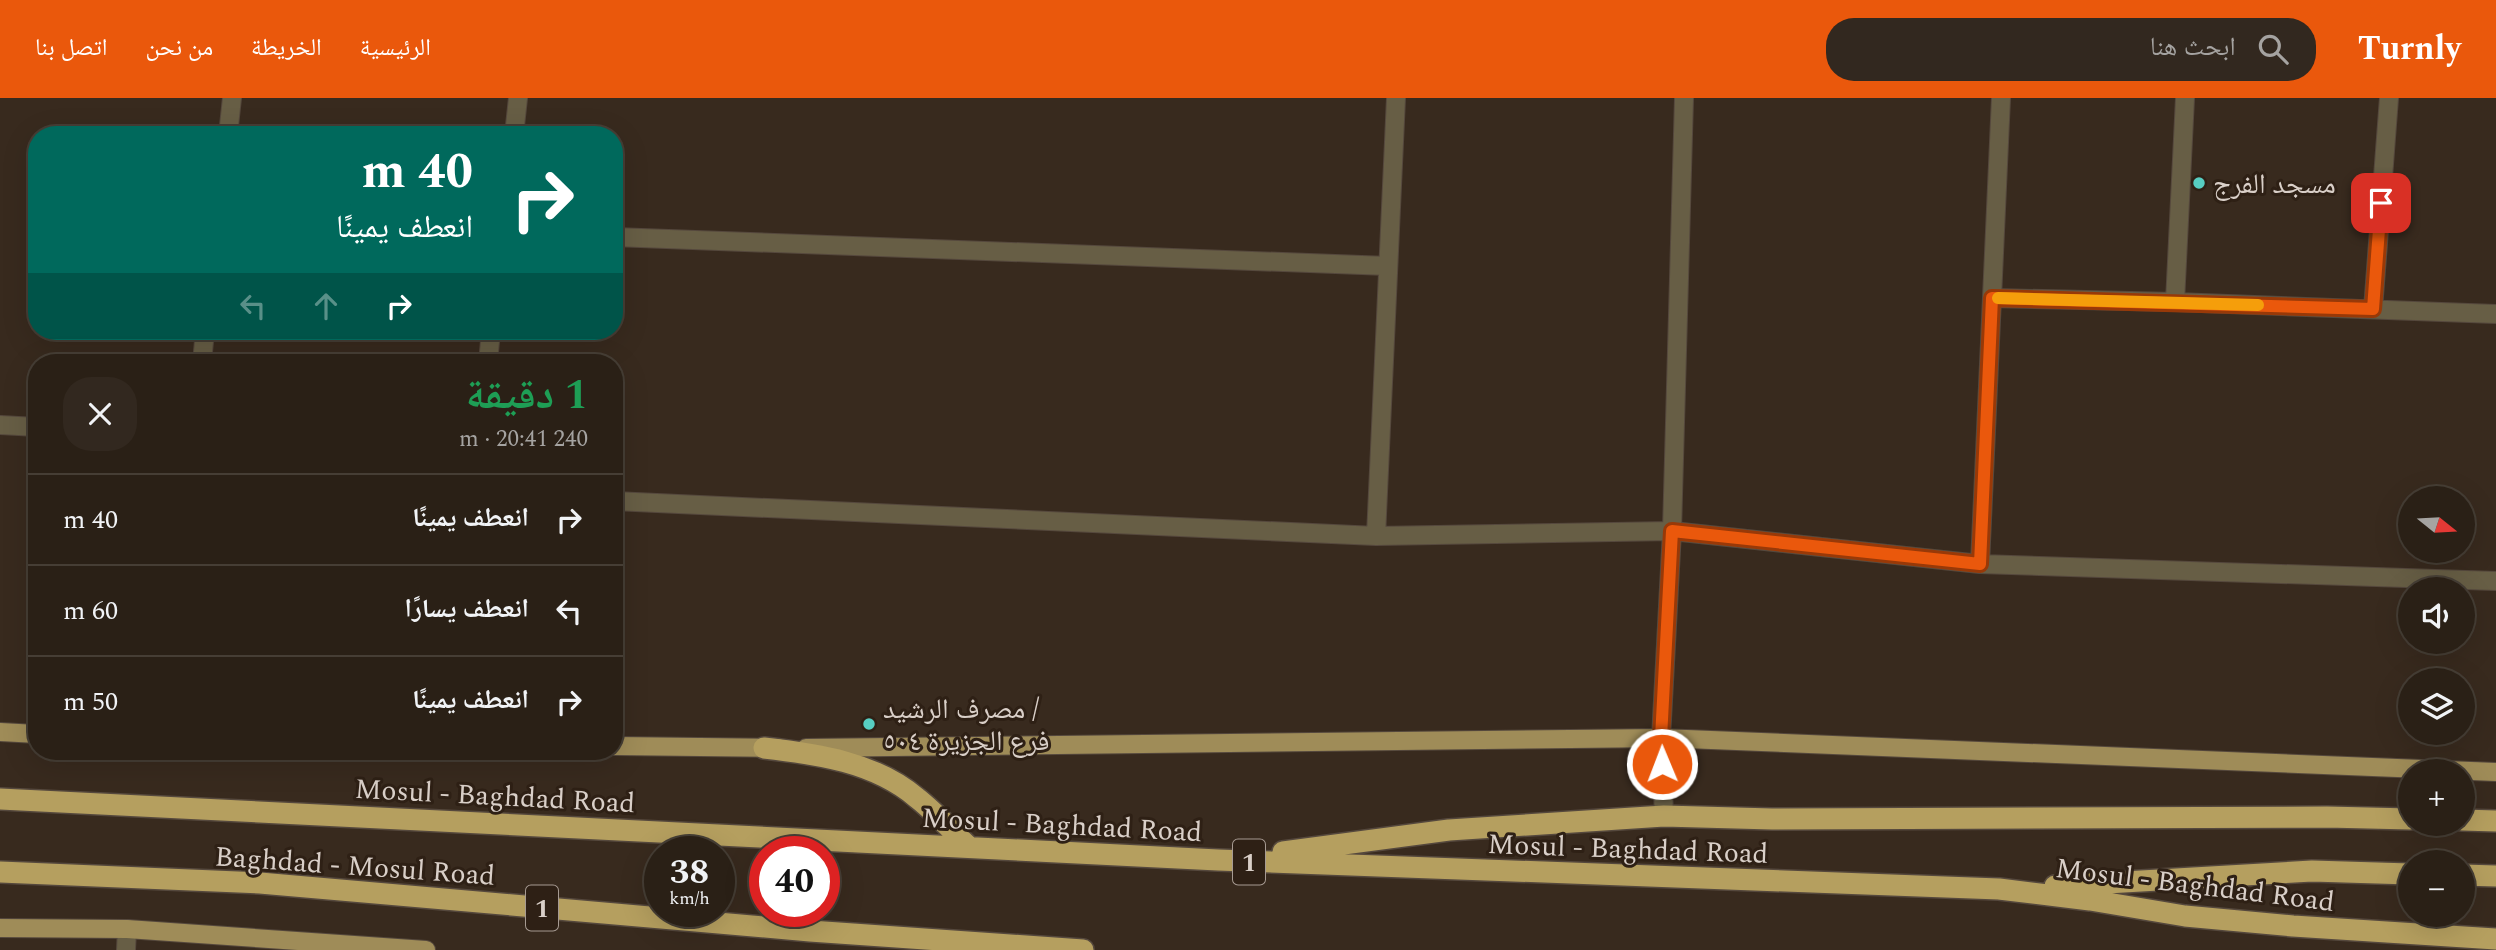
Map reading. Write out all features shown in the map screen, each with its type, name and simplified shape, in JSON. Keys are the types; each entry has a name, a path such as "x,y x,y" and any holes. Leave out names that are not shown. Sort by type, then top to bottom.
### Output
{"highway":[{"path":"764,748 841,760 880,775 915,796 968,846"},
{"name":"Mosul - Baghdad Road","path":"0,799 1218,860 1998,890 2090,900 2199,917 2496,939"},
{"path":"1218,860 1449,830 1664,816 2398,819"},
{"path":"2475,820 2496,821"},
{"path":"1998,890 2190,876 2312,871 2398,874"},
{"name":"Baghdad - Mosul Road","path":"0,872 260,883 810,931 1083,950"},
{"path":"2475,875 2496,876"},
{"path":"810,931 842,950"}],"main road":[{"path":"0,732 28,734"},
{"path":"623,746 764,748 1661,738 2496,772"},
{"path":"0,928 127,929 426,950"}],"street":[{"path":"229,126 232,98"},
{"path":"515,126 518,98"},
{"path":"1376,536 1396,98"},
{"path":"1664,816 1661,738 1672,531 1684,98"},
{"path":"1980,564 2001,98"},
{"path":"2175,302 2185,98"},
{"path":"2373,309 2389,98"},
{"path":"623,237 1388,267"},
{"path":"1992,298 2496,314"},
{"path":"0,425 28,427"},
{"path":"623,501 1376,536 1672,531 1980,564 2496,581"},
{"path":"126,950 127,929"}],"slow traffic":[{"path":"1998,298 2258,305"}],"place":[{"name":"مسجد الفرج","path":"2199,183"},
{"name":"مصرف الرشيد / فرع الجزيرة ٥٠٤","path":"869,724"}],"route":[{"path":"1662,764 1661,738 1672,531 1980,564 1992,298 2373,309 2381,203"}]}
